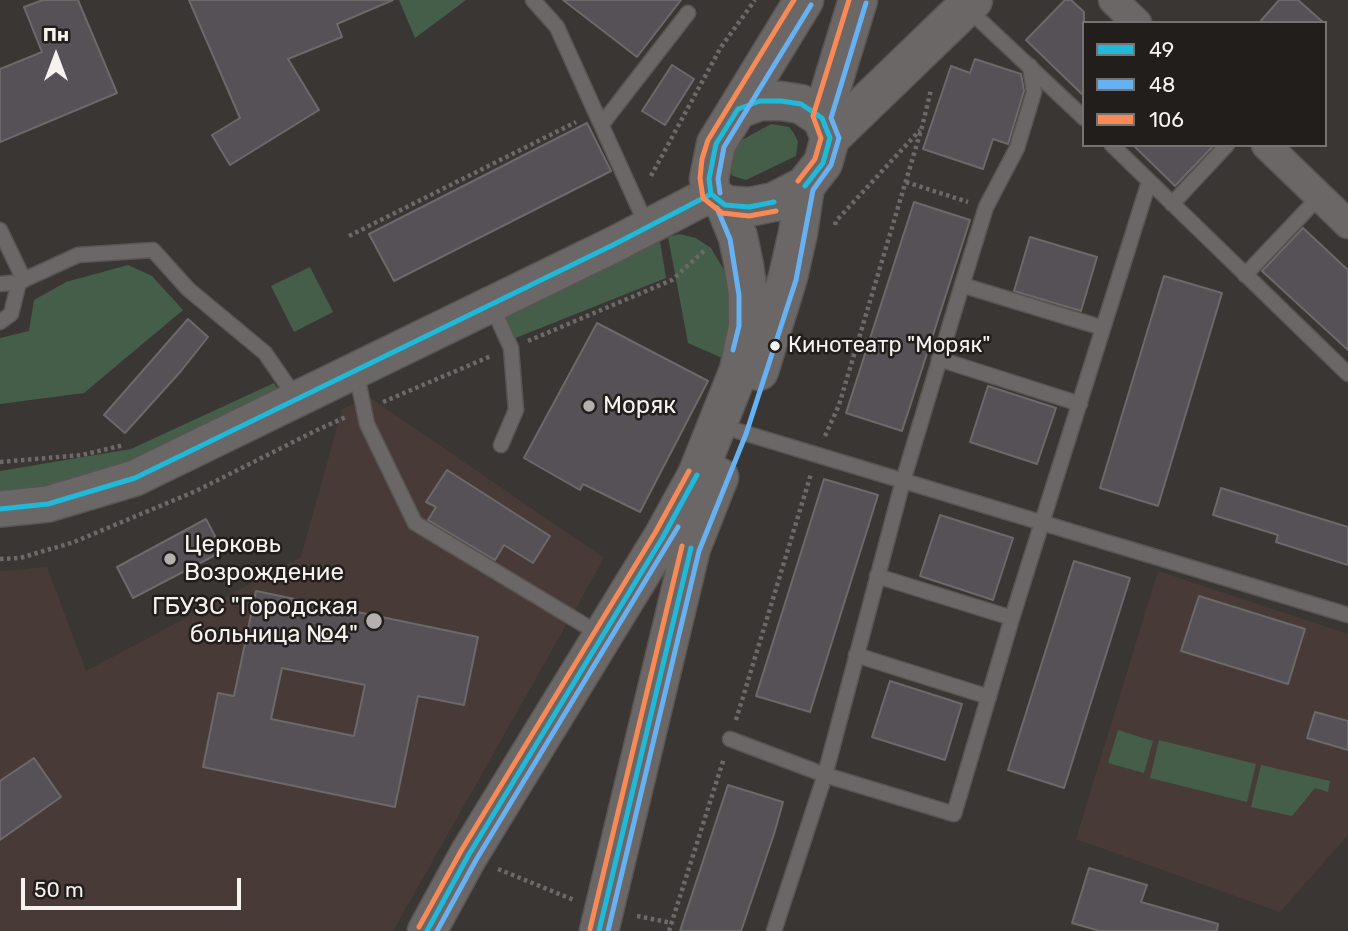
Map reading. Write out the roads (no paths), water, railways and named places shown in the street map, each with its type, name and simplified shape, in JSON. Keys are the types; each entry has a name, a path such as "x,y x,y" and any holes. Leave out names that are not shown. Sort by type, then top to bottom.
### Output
{"main road":[{"path":"592,918 677,543 697,475 739,370 748,327 748,294 738,237 709,178 716,144 804,0"},
{"path":"718,199 749,207 774,202 805,186 823,163 826,128 858,0"},
{"path":"826,128 970,4"},
{"path":"738,108 760,101 801,104 826,128"},
{"path":"427,931 468,856 603,636 677,543 738,431 788,278 805,186"}],"street":[{"path":"1113,0 1135,21"},
{"path":"1268,147 1348,224"},
{"path":"0,509 48,504 135,478 648,227 718,199"}],"lane":[{"path":"533,0 557,27 648,227"},
{"path":"970,4 1082,116"},
{"path":"599,118 688,13"},
{"path":"774,931 825,775 902,481 939,359 986,208 1017,148 1034,92 1031,66"},
{"path":"1114,147 1348,374"},
{"path":"1172,204 1225,147"},
{"path":"730,739 825,775 959,819 989,696 1012,618 1149,181"},
{"path":"1245,275 1319,197"},
{"path":"0,230 22,281 11,314 0,322"},
{"path":"0,284 22,281 78,255 153,250 188,289 265,353 296,398"},
{"path":"962,285 1103,328"},
{"path":"490,303 511,348 516,410 501,445"},
{"path":"939,359 1080,404"},
{"path":"356,369 367,424 415,523 603,636"},
{"path":"738,431 1348,615"},
{"path":"877,576 1012,618"},
{"path":"856,655 989,696"}],"place":[{"name":"Кинотеатр \"Моряк\"","path":"775,346"},
{"name":"Моряк","path":"589,406"},
{"name":"Церковь Возрождение","path":"170,559"},
{"name":"ГБУЗС \"Городская больница №4\"","path":"374,621"}]}
